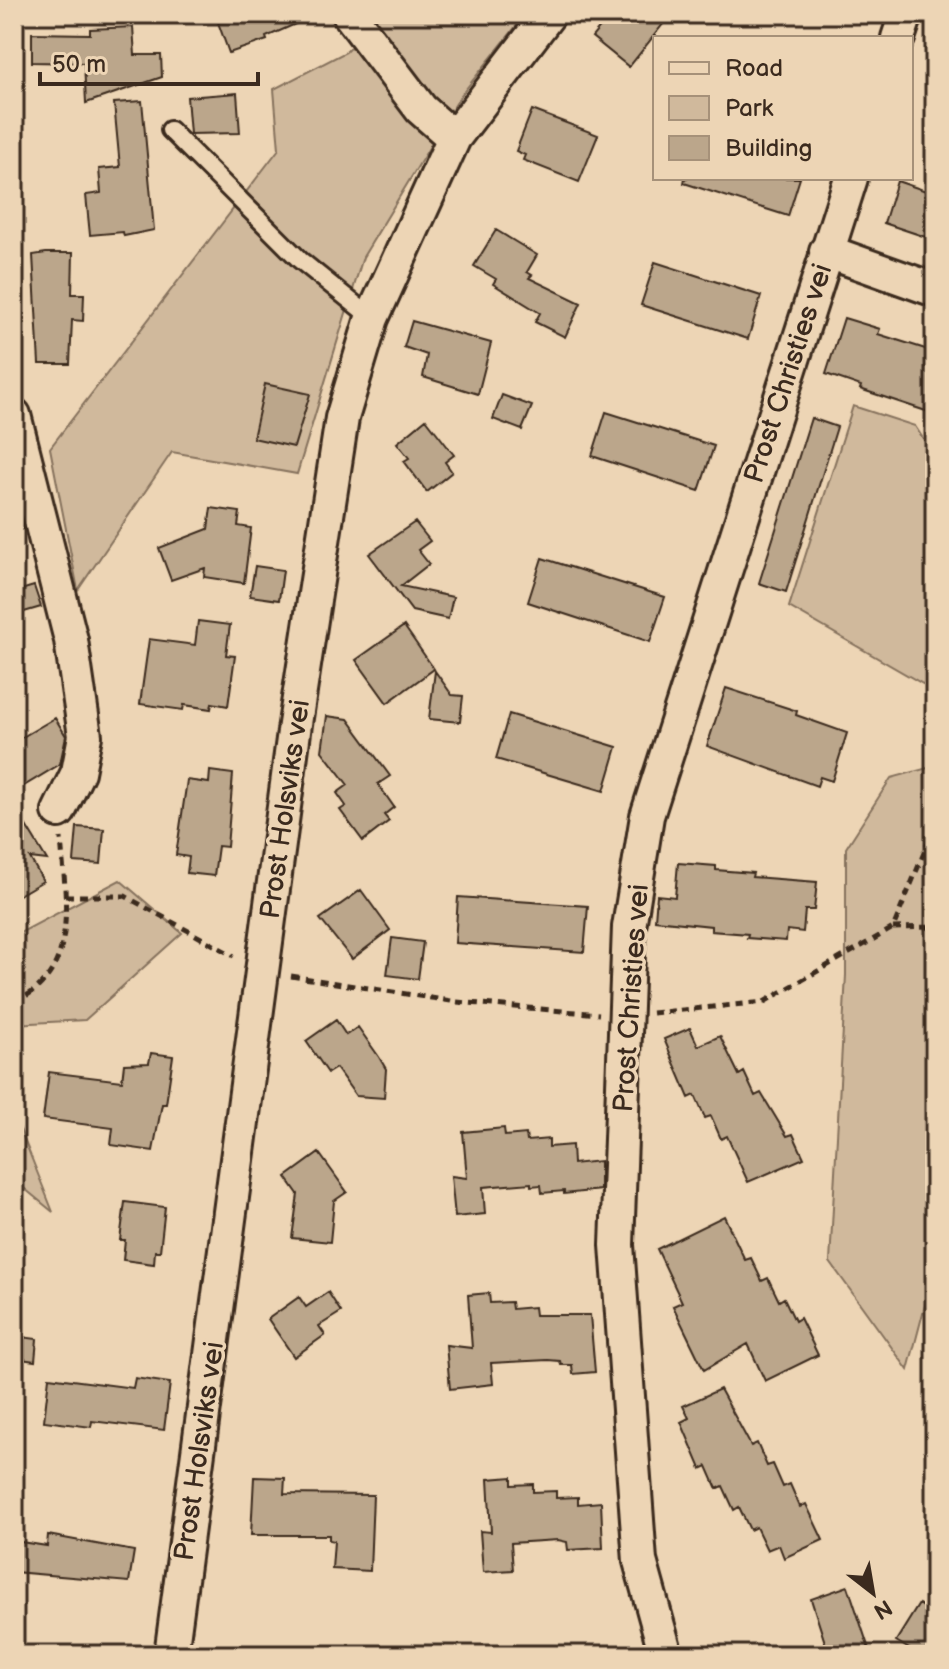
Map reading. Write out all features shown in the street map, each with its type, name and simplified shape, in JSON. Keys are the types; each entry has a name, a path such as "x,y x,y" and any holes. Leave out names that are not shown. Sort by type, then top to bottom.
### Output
{"street":[{"path":"349,14 421,109 454,138"},
{"name":"Prost Holsviks vei","path":"171,1655 261,971 342,418 372,318 454,138 549,14"},
{"path":"899,36 906,14"},
{"name":"Prost Christies vei","path":"666,1655 640,1561 617,1245 629,927 647,816 850,180"},
{"path":"826,251 935,290"},
{"path":"14,415 71,640 85,736 78,772 59,811"}],"lane":[{"path":"170,130 300,260 372,318"}],"path":[{"path":"14,1002 35,993 54,969 66,927 59,811"},
{"path":"65,896 125,896 261,971"},
{"path":"893,928 935,927"}],"green space":[{"path":"381,14 526,14 461,95 363,257 297,474 172,452 78,590 50,448 279,149 274,89 346,52"},
{"path":"853,406 915,426 935,457 935,691 789,607"},
{"path":"935,766 935,1267 908,1370 830,1262 846,975 846,848 891,778"},
{"path":"120,880 182,933 85,1020 14,1024 14,936"},
{"path":"14,1114 53,1212 14,1180"}],"building":[{"path":"215,14 318,14 266,37 267,40 229,53"},
{"path":"611,14 671,14 629,67 592,37"},
{"path":"133,27 135,55 161,55 162,77 86,103 84,63 32,62 32,33 90,34 90,29"},
{"path":"237,93 240,133 190,134 187,97"},
{"path":"142,101 154,230 124,236 123,232 90,235 86,195 101,193 99,169 120,167 114,103"},
{"path":"532,110 598,135 579,182 523,160 525,155 516,151"},
{"path":"685,180 799,180 788,216 684,183"},
{"path":"897,181 935,194 935,240 884,223"},
{"path":"496,230 537,255 527,272 532,275 529,278 581,303 565,337 535,322 540,313 493,284 496,279 474,266"},
{"path":"73,253 72,294 84,294 83,321 72,320 70,364 39,364 33,255"},
{"path":"655,262 761,296 748,339 641,305"},
{"path":"844,318 880,329 878,334 935,352 935,414 826,374"},
{"path":"412,321 491,343 478,394 423,377 427,355 404,347"},
{"path":"265,384 310,394 294,447 253,438"},
{"path":"502,395 532,406 522,430 493,419"},
{"path":"606,412 714,446 699,491 592,456"},
{"path":"811,418 837,427 786,592 759,583"},
{"path":"426,419 454,455 445,462 452,472 427,492 404,461 409,458 397,443"},
{"path":"211,508 240,512 238,526 251,528 244,583 204,577 205,568 171,580 159,548 208,529"},
{"path":"415,522 430,541 418,550 429,564 401,586 453,597 448,619 412,611 369,554"},
{"path":"542,558 665,597 650,642 528,602"},
{"path":"255,566 283,570 279,600 250,596"},
{"path":"34,586 41,607 14,615 14,592"},
{"path":"198,621 230,625 226,655 235,656 228,706 212,703 211,709 184,705 183,710 140,704 149,639 195,645"},
{"path":"404,626 434,669 387,703 356,660"},
{"path":"435,671 452,695 463,696 460,722 429,719"},
{"path":"726,688 797,711 796,715 847,733 832,781 820,777 817,786 707,746"},
{"path":"509,714 617,747 604,791 496,759"},
{"path":"327,716 348,719 390,776 378,784 394,807 384,815 389,821 363,841 340,810 346,806 337,793 348,785 322,751"},
{"path":"55,718 66,736 60,764 14,792 14,742"},
{"path":"210,771 233,774 227,847 218,846 214,876 187,873 189,857 176,855 187,780 209,783"},
{"path":"14,806 47,860 30,858 43,881 14,898"},
{"path":"77,827 104,829 101,864 74,862"},
{"path":"678,863 753,873 752,877 817,882 814,910 805,910 803,932 787,930 786,941 747,938 748,934 711,931 711,926 655,920 657,895 675,897"},
{"path":"361,890 390,930 352,959 320,919"},
{"path":"458,897 588,906 584,952 455,943"},
{"path":"392,938 423,942 418,979 387,975"},
{"path":"336,1020 346,1035 358,1027 379,1057 386,1069 384,1098 356,1096 336,1068 328,1073 306,1041"},
{"path":"690,1028 698,1046 720,1036 739,1075 744,1072 755,1096 761,1093 787,1136 793,1134 804,1158 748,1182 727,1136 721,1139 711,1116 705,1118 695,1095 689,1098 664,1039"},
{"path":"151,1053 173,1056 166,1104 162,1104 153,1151 111,1145 113,1128 43,1119 49,1072 122,1081 124,1064 149,1063"},
{"path":"504,1128 505,1136 526,1134 527,1141 549,1139 549,1147 572,1145 573,1164 600,1161 600,1190 542,1193 541,1185 531,1186 531,1183 483,1187 485,1214 455,1217 451,1176 467,1178 463,1132"},
{"path":"319,1153 347,1192 334,1201 330,1242 292,1238 298,1194 286,1177"},
{"path":"125,1202 165,1207 160,1251 155,1251 154,1264 123,1260 125,1240 120,1240"},
{"path":"724,1216 745,1260 751,1258 762,1281 768,1278 779,1301 784,1298 795,1321 800,1318 818,1355 765,1381 748,1344 704,1370 673,1306 682,1302 657,1249"},
{"path":"328,1292 341,1312 319,1326 325,1335 294,1357 268,1319 299,1297 306,1307"},
{"path":"489,1293 490,1303 511,1302 512,1309 534,1307 535,1315 590,1315 595,1372 573,1374 572,1365 561,1365 560,1361 491,1363 493,1384 450,1389 446,1345 472,1348 468,1295"},
{"path":"14,1336 37,1339 35,1361 14,1358"},
{"path":"49,1377 133,1388 135,1378 170,1383 164,1430 92,1421 91,1427 44,1421"},
{"path":"720,1389 751,1446 757,1443 767,1466 773,1464 783,1487 790,1484 800,1507 806,1504 823,1540 784,1558 779,1545 767,1550 756,1527 750,1530 739,1507 734,1510 723,1486 717,1489 707,1466 701,1469 681,1422 689,1418 683,1406"},
{"path":"254,1477 285,1478 284,1494 373,1495 370,1571 332,1569 334,1541 329,1540 329,1535 251,1535"},
{"path":"512,1477 512,1485 533,1484 533,1492 556,1491 556,1498 578,1497 578,1504 601,1502 603,1548 568,1550 567,1542 558,1540 511,1543 513,1570 483,1572 480,1531 491,1532 488,1479"},
{"path":"48,1535 134,1551 129,1582 14,1572 14,1541 47,1546"},
{"path":"848,1586 871,1655 829,1655 811,1599"},
{"path":"919,1604 935,1615 935,1655 919,1655 896,1641"}]}
